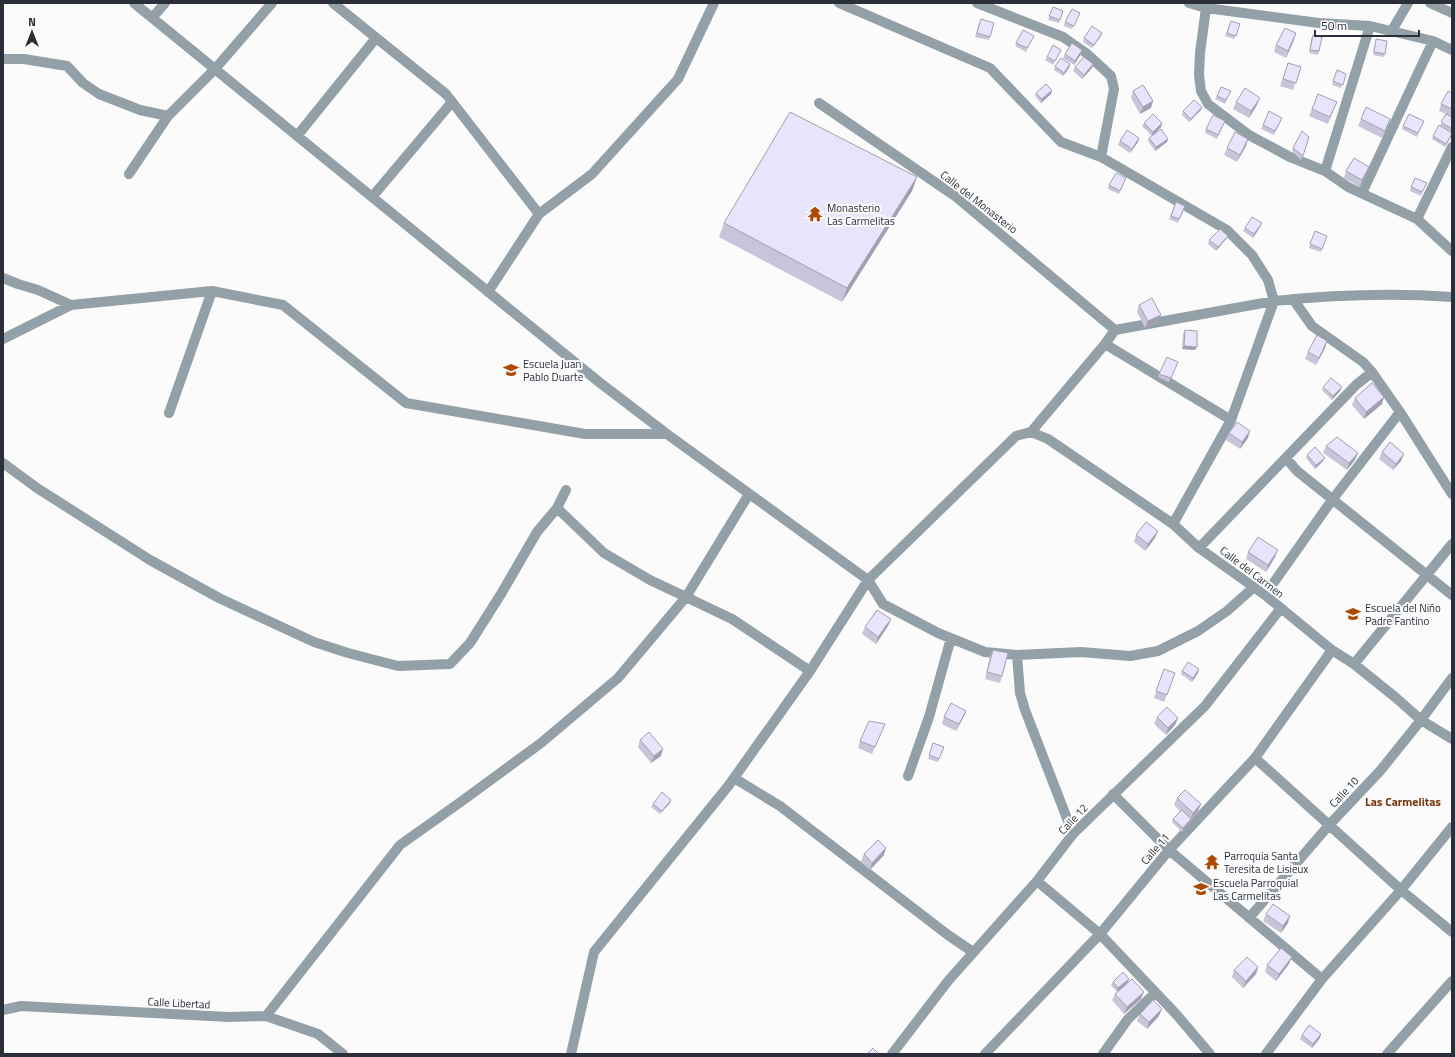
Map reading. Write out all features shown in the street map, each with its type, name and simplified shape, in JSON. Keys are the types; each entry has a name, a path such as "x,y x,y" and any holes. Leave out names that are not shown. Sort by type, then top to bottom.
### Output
{"street":[{"path":"134,3 599,382 667,434 868,580 883,604 938,633 985,652 1017,655 1081,652 1130,656 1158,651 1198,631 1227,611 1254,587"},
{"path":"152,18 165,3"},
{"path":"129,174 168,116 215,69 272,3"},
{"path":"333,3 446,94 539,214"},
{"path":"488,292 539,214 592,174 678,79 714,3"},
{"path":"839,3 990,68 1061,142 1101,157 1227,230 1252,255 1268,280 1274,301 1231,420 1172,524"},
{"path":"977,3 1063,37 1086,53 1111,76 1114,90 1101,157"},
{"path":"1189,3 1206,8 1319,23 1370,26 1433,41 1452,50"},
{"path":"1391,32 1408,3"},
{"path":"1430,3 1452,13"},
{"path":"1206,8 1200,53 1199,75 1201,91 1208,104 1249,136 1290,158 1325,171 1348,187 1417,220 1452,251"},
{"path":"1325,171 1370,26"},
{"path":"297,136 376,38"},
{"path":"1362,193 1433,41"},
{"path":"3,59 24,59 67,66 83,83 99,94 140,110 168,116"},
{"path":"372,198 452,102"},
{"name":"Calle del Monasterio","path":"819,103 955,196 1115,330"},
{"path":"1417,220 1452,147"},
{"path":"3,278 38,290 71,305"},
{"path":"3,339 71,305 212,291 283,305 406,403 585,434 667,434"},
{"path":"169,413 212,291"},
{"path":"571,1054 594,952 734,778 810,671 868,580 1016,436 1031,432 1115,330 1274,301 1293,299 1373,296 1431,296 1452,298"},
{"path":"1293,299 1312,326 1363,362 1372,372 1400,412 1452,494"},
{"path":"1105,344 1231,420"},
{"path":"1199,548 1356,385 1372,372"},
{"path":"1265,595 1332,500 1400,412"},
{"name":"Calle del Carmen","path":"1031,432 1048,439 1172,524 1199,548 1265,595 1332,650 1354,664 1421,720 1452,740"},
{"path":"1286,458 1297,471 1332,500 1452,595"},
{"path":"3,463 37,488 150,560 219,598 314,642 348,653 398,666 450,664 470,643 501,594 537,532 557,508 566,490"},
{"path":"266,1016 400,845 540,743 618,678 686,597 749,494"},
{"path":"557,508 604,553 650,580 732,620 810,671"},
{"path":"1354,664 1452,544"},
{"name":"Calle 12","path":"892,1054 948,981 1037,881 1073,834 1205,706 1281,608"},
{"path":"908,776 929,717 951,638"},
{"name":"Calle 11","path":"985,1054 1100,934 1169,850 1255,758 1332,650"},
{"path":"1017,655 1020,693 1025,710 1073,834"},
{"name":"Calle 10","path":"1249,918 1330,824 1380,771 1452,678"},
{"path":"1255,758 1330,824 1401,890 1452,932"},
{"path":"734,778 780,806 948,936 973,952"},
{"path":"1113,794 1169,850 1322,979"},
{"path":"1266,1054 1322,979 1401,890 1452,827"},
{"path":"1037,881 1100,934 1210,1054"},
{"path":"1387,1054 1452,982"},
{"path":"1103,1054 1128,1020 1155,993"},
{"name":"Calle Libertad","path":"3,1010 20,1006 229,1017 266,1016 318,1034 343,1054"}],"building":[{"path":"1053,7 1063,11 1060,20 1049,16"},
{"path":"1072,9 1080,13 1074,26 1065,22"},
{"path":"981,19 994,23 990,37 977,33"},
{"path":"1231,21 1240,24 1236,36 1227,33"},
{"path":"1092,26 1102,33 1094,45 1084,38"},
{"path":"1285,28 1296,33 1288,51 1276,45"},
{"path":"1023,30 1034,36 1027,48 1016,43"},
{"path":"1313,35 1322,37 1319,51 1310,50"},
{"path":"1376,39 1387,41 1385,54 1374,52"},
{"path":"1072,43 1082,50 1075,61 1065,54"},
{"path":"1053,45 1061,50 1055,61 1047,57"},
{"path":"1084,57 1093,64 1084,75 1075,67"},
{"path":"1061,58 1070,64 1064,73 1055,66"},
{"path":"1288,63 1301,67 1296,83 1283,79"},
{"path":"1337,70 1346,74 1343,85 1333,81"},
{"path":"1046,84 1052,90 1042,99 1036,93"},
{"path":"1143,85 1153,101 1143,107 1133,91"},
{"path":"1221,87 1231,91 1226,100 1217,96"},
{"path":"1245,88 1260,98 1251,111 1236,102"},
{"path":"1448,91 1452,93 1452,109 1441,104"},
{"path":"1318,94 1337,102 1330,117 1312,109"},
{"path":"1194,100 1202,107 1191,119 1183,111"},
{"path":"1366,107 1390,119 1385,131 1361,119"},
{"path":"1269,111 1282,118 1275,131 1263,125"},
{"name":"Monasterio Las Carmelitas","path":"790,112 917,177 847,288 724,223"},
{"path":"1153,114 1162,123 1153,132 1144,123"},
{"path":"1409,114 1424,121 1418,133 1403,126"},
{"path":"1446,114 1452,117 1452,129 1441,122"},
{"path":"1213,115 1225,121 1218,135 1206,129"},
{"path":"1439,125 1452,133 1446,144 1433,136"},
{"path":"1161,129 1168,139 1156,147 1149,138"},
{"path":"1127,130 1139,138 1132,149 1120,141"},
{"path":"1302,131 1309,137 1303,156 1293,148"},
{"path":"1235,132 1248,139 1240,155 1227,148"},
{"path":"1354,158 1369,167 1362,180 1346,171"},
{"path":"1116,173 1126,178 1120,191 1109,185"},
{"path":"1415,178 1427,183 1422,192 1411,187"},
{"path":"1176,202 1185,206 1179,219 1171,216"},
{"path":"1252,217 1262,223 1254,234 1245,228"},
{"path":"1220,229 1228,236 1218,247 1209,240"},
{"path":"1315,231 1327,236 1322,249 1310,244"},
{"path":"1152,298 1161,315 1148,321 1139,305"},
{"path":"1185,330 1197,331 1197,347 1184,346"},
{"path":"1317,335 1327,341 1319,358 1308,352"},
{"path":"1167,357 1178,362 1171,378 1159,374"},
{"path":"1331,378 1342,387 1333,396 1323,387"},
{"path":"1372,383 1384,397 1366,412 1355,398"},
{"path":"1237,422 1250,431 1242,442 1229,433"},
{"path":"1337,437 1358,453 1349,463 1326,446"},
{"path":"1390,442 1404,454 1396,464 1382,452"},
{"path":"1315,447 1325,458 1316,465 1307,455"},
{"path":"1146,522 1158,531 1148,544 1136,535"},
{"path":"1258,537 1278,550 1268,565 1248,552"},
{"path":"877,610 891,619 878,637 865,627"},
{"path":"993,650 1008,653 1002,676 987,672"},
{"path":"1188,662 1199,669 1193,678 1182,671"},
{"path":"1164,669 1175,673 1167,695 1156,691"},
{"path":"951,703 966,711 959,724 944,717"},
{"path":"1167,707 1178,718 1168,728 1157,717"},
{"path":"869,721 885,724 875,747 860,741"},
{"path":"649,732 663,749 654,756 640,740"},
{"path":"933,743 944,747 939,759 929,755"},
{"path":"1185,790 1201,804 1193,813 1177,798"},
{"path":"662,792 671,800 662,811 653,804"},
{"path":"1182,810 1191,819 1183,828 1173,819"},
{"path":"878,840 886,848 872,863 864,854"},
{"path":"1273,904 1290,916 1283,926 1266,914"},
{"path":"1281,948 1292,957 1279,974 1267,965"},
{"path":"1247,957 1258,967 1246,981 1234,970"},
{"path":"1123,972 1129,979 1118,988 1113,982"},
{"path":"1132,979 1144,992 1127,1007 1115,994"},
{"path":"1153,1000 1162,1009 1149,1022 1140,1014"},
{"path":"1309,1025 1321,1034 1313,1044 1302,1035"},
{"path":"873,1048 879,1054 867,1054"}],"place":[{"name":"Monasterio Las Carmelitas","path":"815,214"},
{"name":"Escuela Juan Pablo Duarte","path":"511,370"},
{"name":"Escuela del Niño Padre Fantino","path":"1353,614"},
{"name":"Parroquia Santa Teresita de Lisieux","path":"1212,862"},
{"name":"Escuela Parroquial Las Carmelitas","path":"1201,889"}],"district":[{"name":"Las Carmelitas","path":"1403,802"}]}
